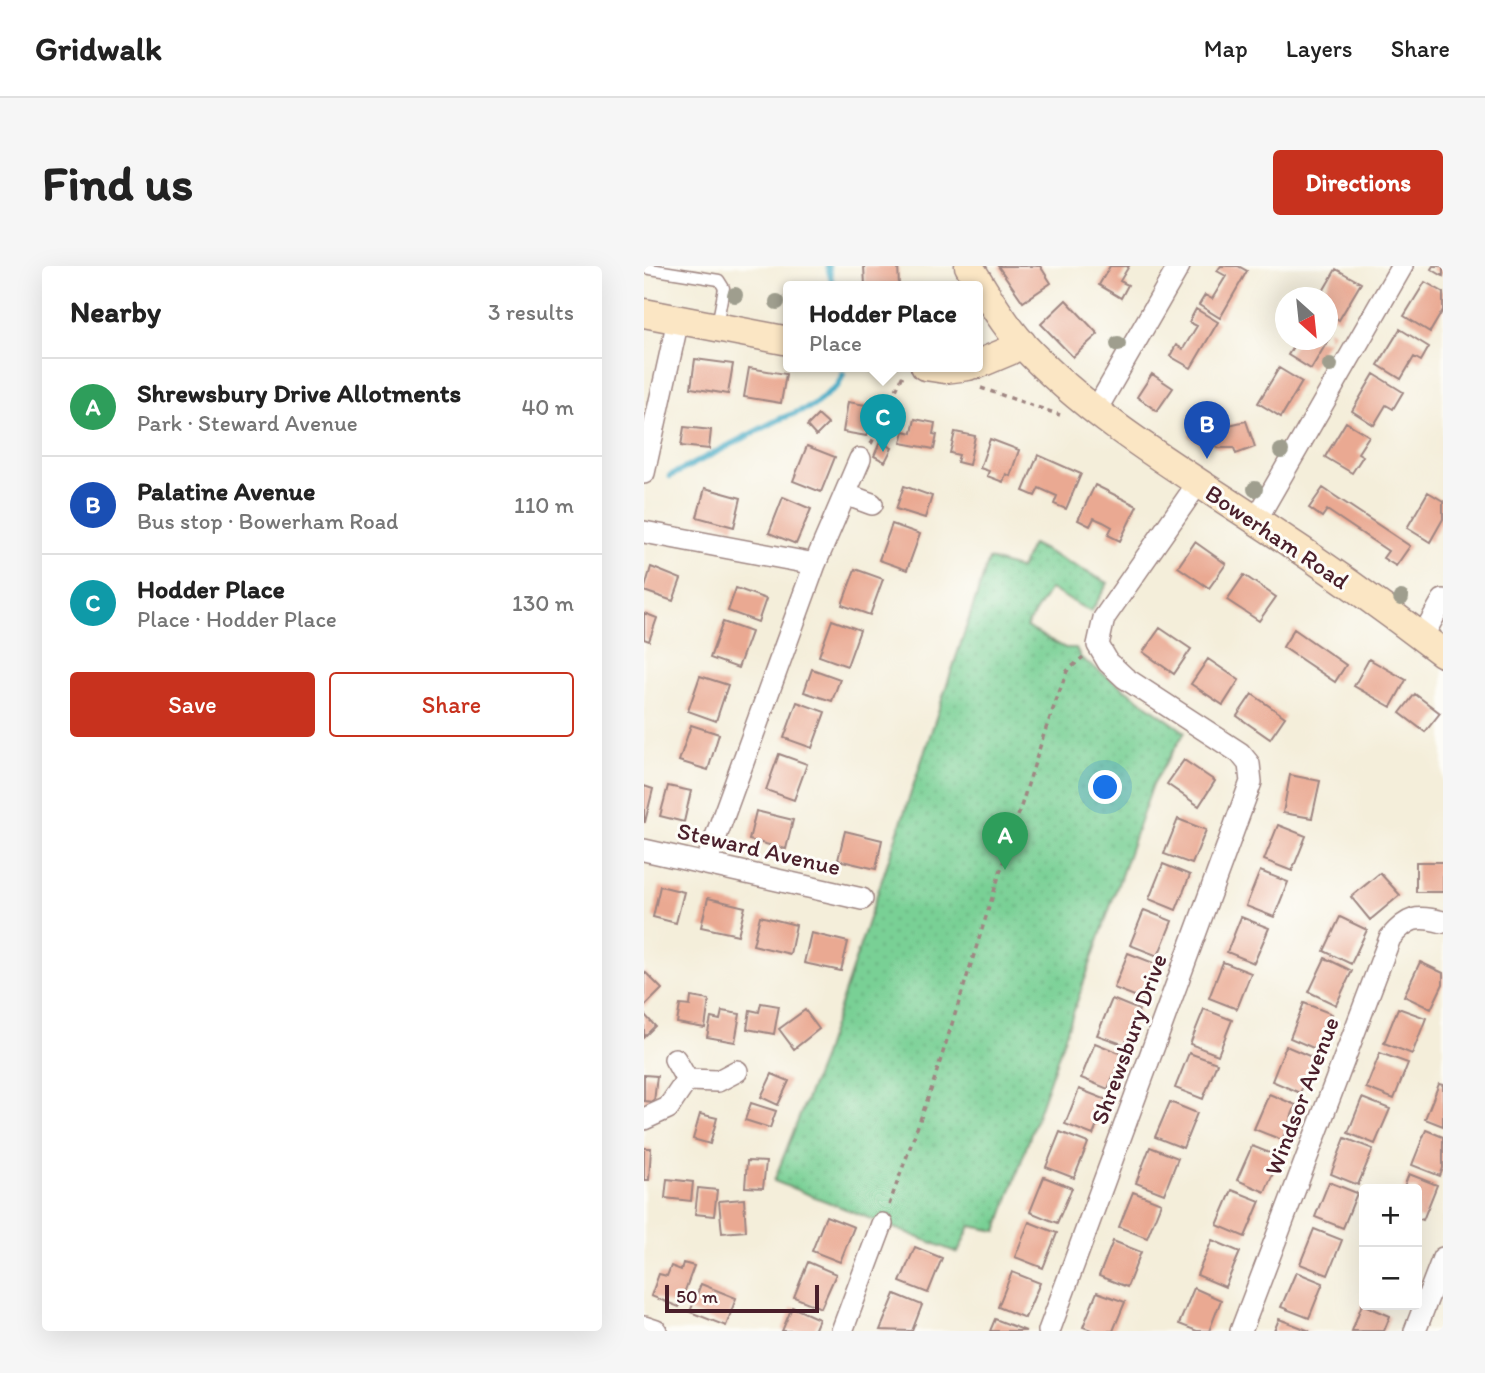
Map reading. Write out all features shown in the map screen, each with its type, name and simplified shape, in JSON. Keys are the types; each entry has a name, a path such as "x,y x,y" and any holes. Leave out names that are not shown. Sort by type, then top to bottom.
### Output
{"street":[{"name":"Bowerham Road","path":"969,266 979,281"},
{"path":"1083,414 1179,266"},
{"path":"1256,520 1402,266"},
{"name":"Bowerham Road","path":"983,286 1022,343 1066,386 1083,414 1256,520 1433,645"},
{"path":"644,313 783,340"},
{"path":"644,471 678,320"},
{"path":"983,368 1022,343"},
{"path":"706,864 815,564 860,459"},
{"path":"1098,645 1104,618 1198,483"},
{"path":"845,494 872,504"},
{"path":"644,532 815,564"},
{"path":"1433,645 1443,600"},
{"name":"Shrewsbury Drive","path":"1049,1331 1251,782 1249,764 1240,752 1125,678 1108,662 1098,645"},
{"name":"Steward Avenue","path":"644,850 862,899"},
{"name":"Windsor Avenue","path":"1241,1331 1390,938 1404,922 1426,918 1443,922"},
{"path":"675,1059 687,1080"},
{"path":"687,1080 718,1081 737,1071"},
{"path":"644,1119 668,1108 687,1080"},
{"path":"842,1331 882,1224"},
{"path":"1415,1331 1438,1285 1443,1258"},
{"path":"644,1327 656,1331"}],"lane":[{"path":"644,268 719,280 724,288 717,328"}],"path":[{"path":"860,459 866,456 904,372"},
{"path":"975,373 1083,414"},
{"path":"882,1224 930,1090 1044,734 1067,671 1098,645"}],"green space":[{"path":"1032,544 1108,583 1091,612 1050,589 1026,627 1065,648 1076,648 1081,658 1185,732 1153,784 997,1231 970,1226 958,1253 774,1181 821,1062 989,559 1020,569"}],"building":[{"path":"864,266 898,266 899,281 865,281"},
{"path":"998,266 1040,266 1051,283 1023,302"},
{"path":"1110,266 1129,266 1120,281 1128,285 1121,298 1099,285"},
{"path":"1221,266 1238,266 1247,271 1220,318 1199,305 1205,295 1212,299 1226,276 1217,271"},
{"path":"1433,266 1443,266 1443,276 1431,269"},
{"path":"1336,269 1361,283 1339,320 1338,287 1325,287"},
{"path":"1425,282 1443,292 1443,310 1430,332 1404,316"},
{"path":"1066,300 1098,334 1073,357 1041,324"},
{"path":"1196,309 1218,322 1191,368 1170,356 1176,345 1183,349 1197,326 1189,322"},
{"path":"1400,329 1429,347 1421,361 1414,357 1401,379 1378,365"},
{"path":"1291,350 1322,350 1311,369 1288,355"},
{"path":"695,359 733,364 728,394 691,388"},
{"path":"749,368 786,374 781,403 744,397"},
{"path":"1279,368 1302,382 1281,417 1258,403"},
{"path":"1152,374 1173,388 1157,411 1137,397"},
{"path":"1374,374 1403,392 1393,409 1386,405 1374,425 1352,411"},
{"path":"848,402 872,406 867,436 843,432"},
{"path":"1204,413 1225,426 1246,421 1255,447 1236,454 1234,448 1219,448 1209,442 1206,447 1189,436"},
{"path":"818,415 828,424 816,436 807,426"},
{"path":"915,419 935,423 933,434 937,435 934,449 901,443 904,431 912,433"},
{"path":"1346,422 1369,436 1358,453 1363,456 1352,473 1325,457"},
{"path":"684,427 711,430 709,449 681,446"},
{"path":"955,432 975,436 969,465 957,462 959,455 950,453"},
{"path":"990,439 1019,450 1010,476 1006,474 1003,482 987,476 989,471 980,468"},
{"path":"880,442 892,448 885,462 874,456"},
{"path":"807,446 835,457 821,492 793,481"},
{"path":"1038,455 1081,474 1066,509 1054,504 1057,496 1039,488 1035,496 1023,491"},
{"path":"1095,485 1137,506 1120,541 1108,535 1112,527 1103,522 1094,518 1090,526 1078,520"},
{"path":"904,486 932,496 925,518 896,509"},
{"path":"705,488 741,498 734,527 697,517"},
{"path":"1323,488 1410,546 1396,566 1383,558 1388,551 1327,510 1322,517 1309,508"},
{"path":"1428,492 1443,501 1443,519 1430,542 1407,528"},
{"path":"783,497 811,509 796,544 769,533"},
{"path":"892,524 920,534 907,570 879,560"},
{"path":"1195,542 1226,564 1209,588 1178,567"},
{"path":"651,567 681,579 673,601 644,591"},
{"path":"855,569 883,579 870,615 842,605"},
{"path":"1244,575 1276,597 1259,621 1227,600"},
{"path":"736,588 766,599 758,622 728,611"},
{"path":"644,613 657,618 649,641 644,639"},
{"path":"832,620 860,630 847,666 819,656"},
{"path":"723,622 751,632 738,668 710,658"},
{"path":"1160,628 1191,649 1174,674 1143,652"},
{"path":"1294,629 1346,665 1335,682 1283,647"},
{"path":"1208,659 1239,680 1223,705 1191,684"},
{"path":"1369,659 1406,680 1391,707 1354,686"},
{"path":"812,669 840,679 832,701 804,692"},
{"path":"700,676 728,685 716,721 688,711"},
{"path":"1252,694 1285,717 1270,739 1237,716"},
{"path":"1415,694 1440,713 1425,732 1400,713"},
{"path":"797,702 825,712 812,748 784,738"},
{"path":"691,725 719,734 708,770 679,761"},
{"path":"779,754 807,764 794,800 766,790"},
{"path":"1184,760 1215,781 1199,806 1167,784"},
{"path":"1290,775 1320,781 1312,818 1283,813"},
{"path":"644,786 653,789 645,822 644,822"},
{"path":"668,786 691,791 684,822 660,816"},
{"path":"756,811 793,820 786,849 749,840"},
{"path":"1178,819 1206,830 1192,864 1164,854"},
{"path":"1278,825 1306,836 1292,871 1264,860"},
{"path":"845,831 882,840 876,869 838,860"},
{"path":"1416,862 1443,862 1443,892 1416,892"},
{"path":"1163,864 1190,875 1176,910 1149,899"},
{"path":"1260,871 1288,882 1274,917 1246,906"},
{"path":"1380,873 1400,895 1370,920 1351,897"},
{"path":"660,886 684,892 676,923 653,917"},
{"path":"708,898 745,907 738,935 701,927"},
{"path":"1144,910 1172,921 1158,956 1130,945"},
{"path":"760,916 796,925 790,954 753,945"},
{"path":"1241,917 1269,928 1254,963 1227,952"},
{"path":"1340,917 1367,930 1351,964 1324,951"},
{"path":"811,933 848,942 841,971 804,963"},
{"path":"1128,953 1156,964 1142,999 1114,988"},
{"path":"1325,958 1352,971 1336,1005 1309,992"},
{"path":"1223,962 1251,973 1237,1009 1209,998"},
{"path":"1420,962 1443,973 1443,984 1431,1009 1404,996"},
{"path":"644,971 662,989 644,1007"},
{"path":"691,997 709,1000 705,1028 677,1023 680,1005 690,1006"},
{"path":"1112,999 1139,1010 1125,1045 1097,1035"},
{"path":"761,1003 779,1006 774,1034 747,1029 750,1010 759,1012"},
{"path":"1304,1003 1332,1014 1318,1050 1290,1038"},
{"path":"1398,1008 1426,1018 1412,1054 1384,1043"},
{"path":"1204,1009 1232,1020 1218,1055 1190,1044"},
{"path":"805,1010 819,1029 794,1049 779,1029"},
{"path":"722,1011 740,1014 735,1042 707,1037 711,1018 720,1020"},
{"path":"644,1014 655,1026 644,1037"},
{"path":"1095,1043 1122,1054 1108,1089 1081,1078"},
{"path":"1286,1046 1314,1058 1300,1093 1272,1081"},
{"path":"1189,1053 1217,1063 1203,1099 1175,1088"},
{"path":"1380,1053 1408,1063 1394,1099 1366,1088"},
{"path":"772,1074 789,1081 778,1105 761,1097"},
{"path":"644,1075 657,1076 654,1102 644,1101"},
{"path":"1439,1084 1443,1085 1443,1126 1425,1119"},
{"path":"1079,1089 1107,1100 1093,1135 1065,1124"},
{"path":"1269,1094 1296,1105 1282,1140 1254,1129"},
{"path":"1362,1098 1390,1109 1375,1144 1348,1133"},
{"path":"1170,1102 1197,1113 1183,1148 1155,1137"},
{"path":"751,1103 776,1111 770,1128 745,1120"},
{"path":"700,1114 717,1118 710,1144 693,1139"},
{"path":"1426,1130 1443,1137 1443,1168 1440,1176 1412,1165"},
{"path":"1060,1132 1088,1143 1074,1178 1046,1167"},
{"path":"1345,1138 1373,1149 1358,1185 1331,1174"},
{"path":"1252,1146 1280,1157 1265,1192 1237,1180"},
{"path":"1150,1147 1178,1158 1164,1194 1136,1183"},
{"path":"644,1148 651,1148 649,1180 644,1180"},
{"path":"747,1161 766,1162 763,1188 745,1187"},
{"path":"1409,1174 1437,1185 1423,1220 1422,1184 1405,1184"},
{"path":"1044,1177 1072,1188 1057,1223 1030,1212"},
{"path":"667,1179 693,1182 691,1201 665,1198"},
{"path":"1329,1182 1357,1193 1343,1228 1315,1217"},
{"path":"698,1188 717,1190 714,1216 695,1214"},
{"path":"1232,1190 1260,1201 1245,1237 1217,1225"},
{"path":"1133,1192 1161,1203 1147,1238 1119,1227"},
{"path":"744,1199 746,1231 722,1233 719,1201"},
{"path":"826,1216 854,1227 840,1262 812,1251"},
{"path":"1029,1222 1057,1233 1043,1268 1015,1257"},
{"path":"1314,1229 1342,1240 1328,1275 1300,1264"},
{"path":"1212,1240 1240,1252 1225,1287 1197,1275"},
{"path":"1113,1241 1141,1252 1127,1287 1099,1276"},
{"path":"915,1247 942,1258 928,1293 900,1282"},
{"path":"808,1262 836,1274 821,1308 794,1297"},
{"path":"683,1263 694,1266 679,1307 651,1296 659,1274 667,1276 671,1266 681,1270"},
{"path":"1012,1272 1040,1283 1025,1318 998,1307"},
{"path":"1296,1272 1323,1283 1309,1318 1281,1307"},
{"path":"701,1284 736,1298 726,1326 690,1312"},
{"path":"1194,1288 1221,1300 1209,1331 1197,1331 1179,1324"},
{"path":"1097,1292 1125,1302 1113,1331 1094,1331 1083,1327"},
{"path":"895,1294 922,1305 912,1331 880,1330"},
{"path":"792,1307 819,1319 814,1331 782,1331"},
{"path":"1360,1310 1376,1310 1390,1316 1384,1331 1352,1331"},
{"path":"995,1319 1026,1331 990,1331"},
{"path":"1279,1319 1310,1331 1274,1331"}],"waterway":[{"path":"828,266 832,281"},
{"path":"670,476 780,419 813,406 838,385 843,374"}],"place":[{"name":"Hodder Place","path":"883,452"},
{"name":"Palatine Avenue","path":"1207,459"},
{"name":"Shrewsbury Drive Allotments","path":"1005,870"}]}
